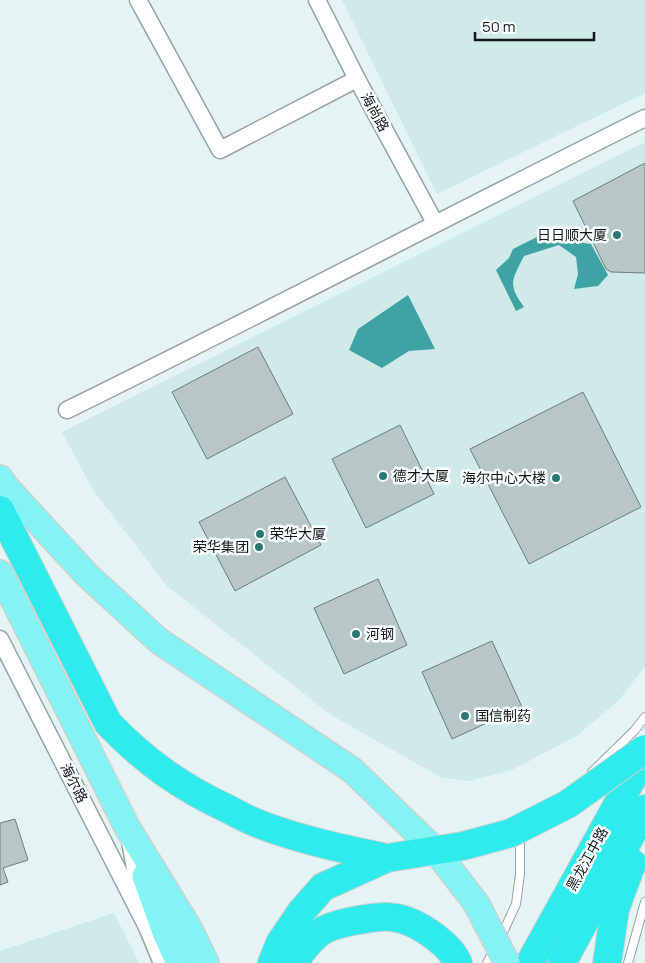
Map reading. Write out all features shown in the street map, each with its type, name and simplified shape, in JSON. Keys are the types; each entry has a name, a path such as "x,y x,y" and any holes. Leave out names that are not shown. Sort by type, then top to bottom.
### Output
{"highway":[{"path":"2,492 108,723 130,746 175,780 201,796 258,824 314,842 388,858"},
{"path":"272,963 280,943 301,912 323,887 388,858 463,846 510,833 568,804 645,749"},
{"name":"黑龙江中路","path":"530,963 645,755"},
{"name":"黑龙江中路","path":"562,963 645,809"},
{"path":"607,963 614,910 645,827"},
{"path":"293,963 300,953 322,931 362,918 397,917 432,933 456,957 458,963"}],"main road":[{"path":"2,492 159,641 352,770 435,850 476,903 507,963"},
{"name":"海尔路","path":"0,573 127,827"},
{"path":"127,827 156,930 179,963"},
{"path":"127,827 189,928 206,963"}],"street":[{"path":"138,0 220,150 356,78"},
{"name":"海尚路","path":"317,0 356,78 435,223"},
{"path":"67,410 244,323 435,223 645,118"},
{"name":"海尔路","path":"0,639 156,930 162,963"}],"lane":[{"path":"588,775 634,732 645,717"},
{"path":"487,963 516,904 520,874 520,819 528,815"},
{"path":"628,963 645,902"}],"shaded area":[{"path":"342,0 645,0 645,93 437,194"},
{"path":"645,142 645,666 619,700 578,735 512,770 469,781 442,778 331,715 167,586 93,490 62,432"},
{"path":"114,913 139,963 0,963 0,951"}],"water":[{"path":"537,237 591,244 608,275 598,286 574,289 578,274 576,257 559,245 524,256 514,277 513,287 524,307 516,311 496,270 509,258 513,249"},
{"path":"408,295 435,349 409,351 382,368 349,350 358,329"}],"building":[{"name":"日日顺大厦","path":"645,163 645,273 611,272 606,269 573,201"},
{"path":"258,347 293,414 207,459 172,392"},
{"name":"海尔中心大楼","path":"583,392 641,507 529,564 470,449"},
{"name":"德才大厦","path":"400,425 434,494 366,528 332,459"},
{"name":"荣华大厦","path":"285,477 321,545 235,591 199,522"},
{"path":"378,579 407,645 344,674 314,608"},
{"path":"492,641 522,707 452,739 422,672"},
{"path":"15,819 28,860 3,868 8,882 0,885 0,823"}],"place":[{"name":"日日顺大厦","path":"617,235"},
{"name":"德才大厦","path":"383,476"},
{"name":"海尔中心大楼","path":"556,478"},
{"name":"荣华大厦","path":"260,534"},
{"name":"荣华集团","path":"259,547"},
{"name":"河钢","path":"356,634"},
{"name":"国信制药","path":"465,716"}]}
